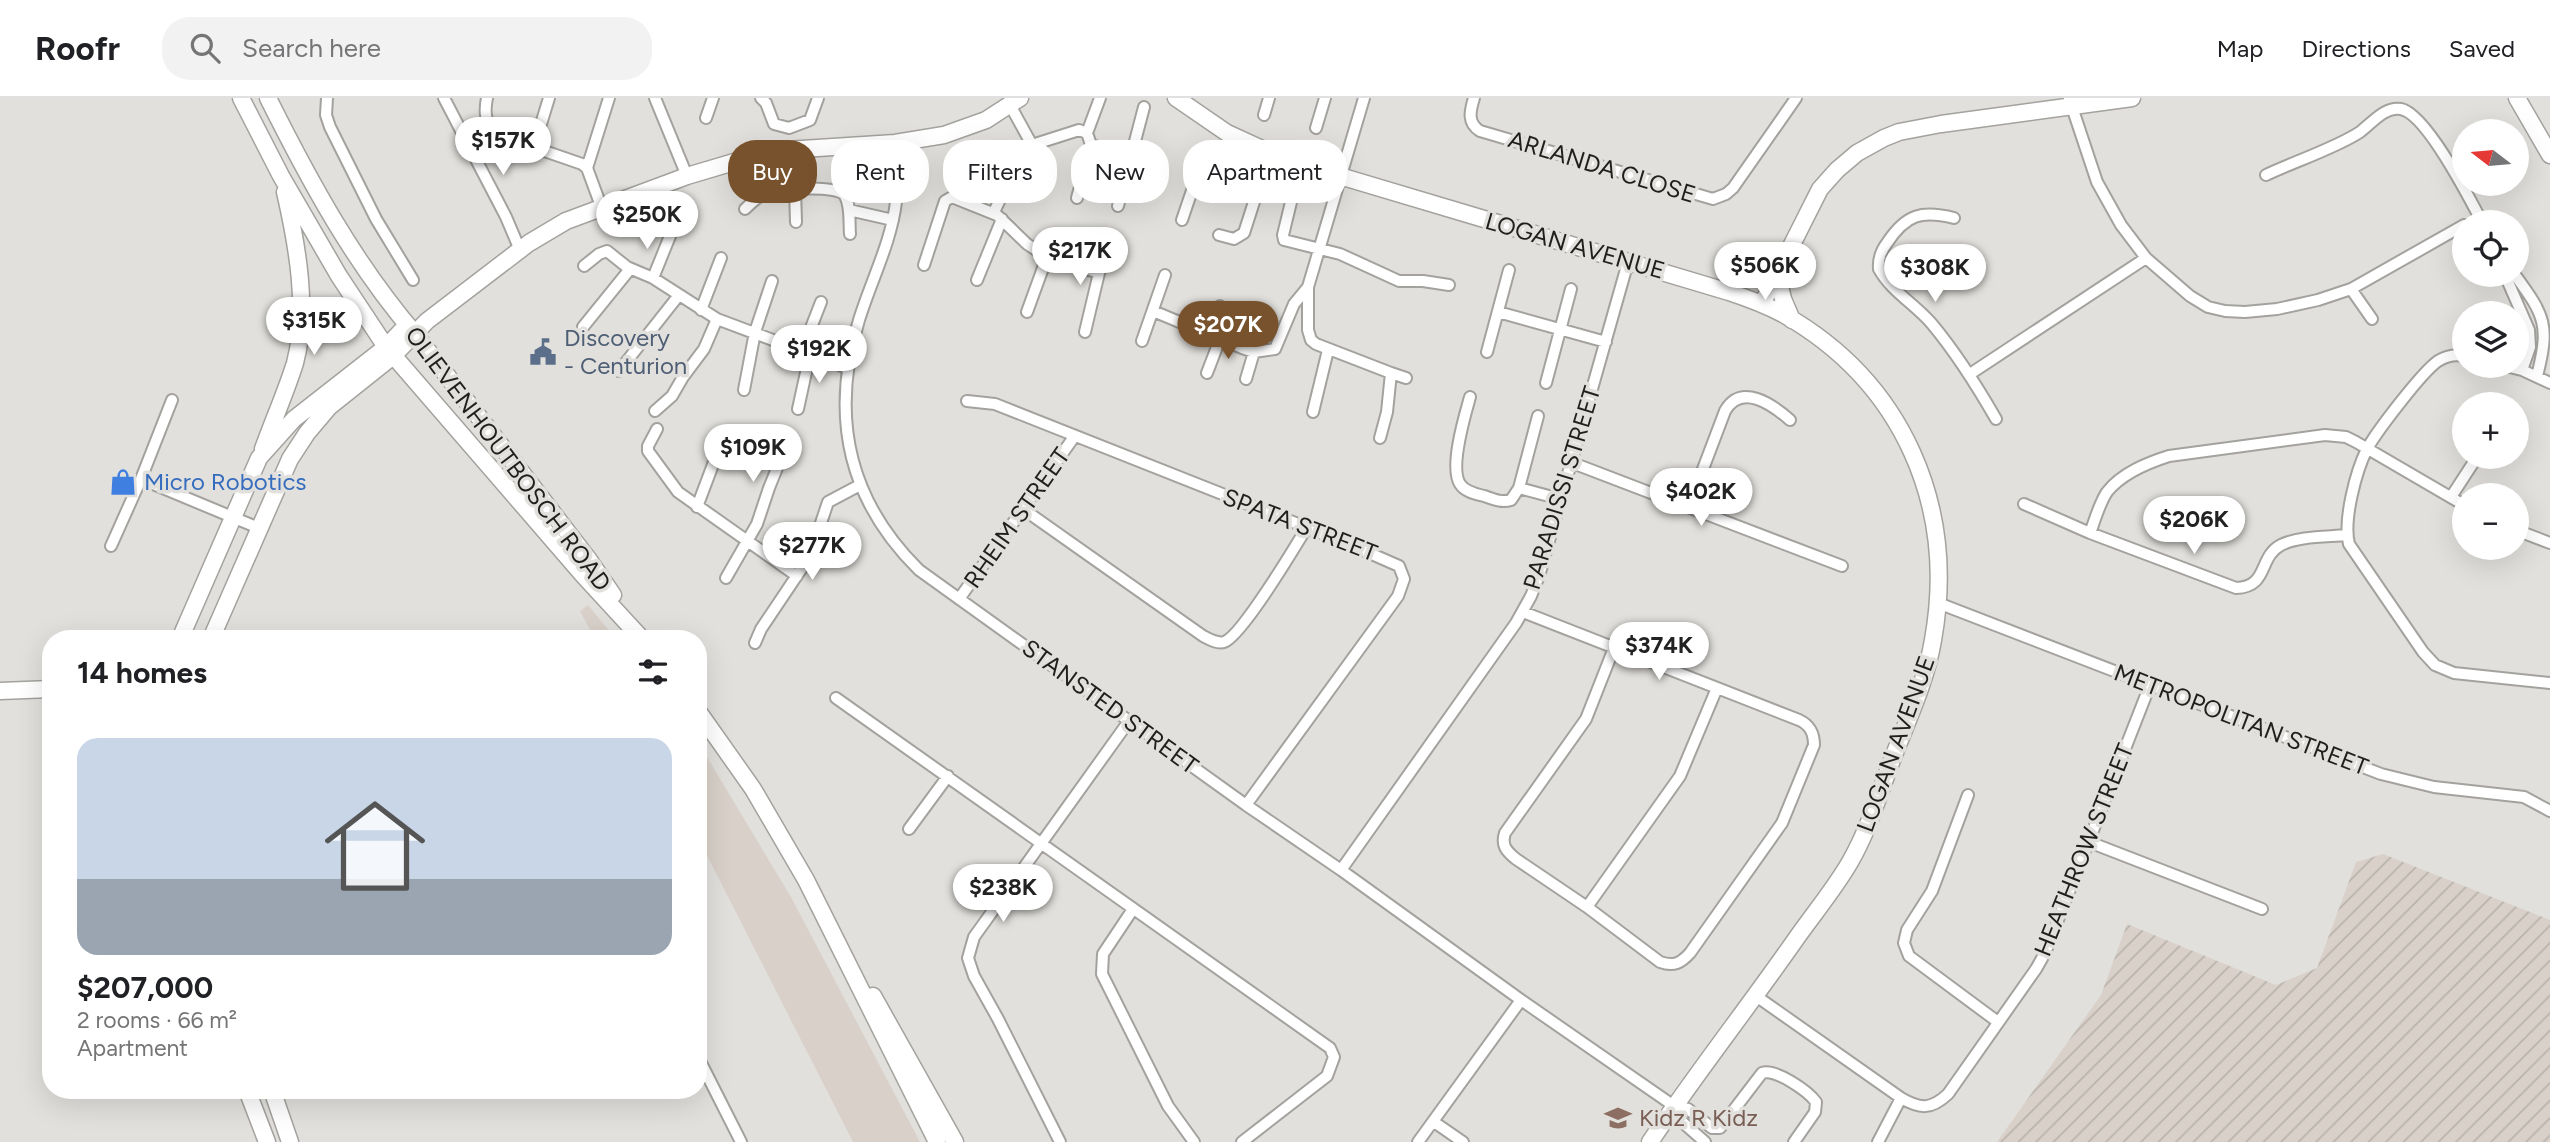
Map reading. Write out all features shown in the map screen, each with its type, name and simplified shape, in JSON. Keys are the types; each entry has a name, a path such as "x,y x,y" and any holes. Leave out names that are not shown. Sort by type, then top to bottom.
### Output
{"street":[{"name":"OLIEVENHOUTBOSCH ROAD","path":"241,98 281,176 339,276 389,351 634,630"},
{"name":"OLIEVENHOUTBOSCH ROAD","path":"268,98 305,172 339,231 390,305 589,561 636,630"},
{"path":"279,98 280,123"},
{"path":"327,98 326,119 376,219 413,280"},
{"path":"444,98 506,217 520,250"},
{"path":"487,98 485,116 491,129 498,135 577,162 587,168"},
{"path":"534,147 549,98"},
{"path":"601,206 587,168 609,98"},
{"path":"655,98 687,176"},
{"path":"706,118 713,98"},
{"path":"761,98 766,103 774,124 789,128 807,123 818,98"},
{"path":"1089,140 1087,133 1100,98"},
{"name":"LOGAN AVENUE","path":"1176,98 1212,124 1241,140"},
{"path":"1264,115 1269,98"},
{"path":"1316,128 1325,98"},
{"path":"1347,154 1364,98"},
{"name":"ARLANDA CLOSE","path":"1474,98 1471,122 1480,131 1713,199 1733,188 1796,98"},
{"path":"1762,304 1820,188 1847,162 1884,138 1899,132 2071,102 2132,98"},
{"path":"2517,98 2550,155"},
{"path":"920,140 964,129 995,115 1015,102 1029,140"},
{"path":"2071,102 2096,182 2121,225 2146,258 2190,296 2208,307 2225,311 2277,309 2318,300 2351,289 2452,232"},
{"path":"1134,140 1144,107"},
{"path":"2266,174 2358,133 2390,110 2404,109 2419,120 2431,136 2472,210"},
{"path":"1046,140 1075,130 1087,133"},
{"path":"215,630 290,459 307,433 335,402 411,330 428,321 542,233 601,206 771,151 831,148"},
{"path":"184,630 259,458 295,362 301,308 297,246 281,176"},
{"name":"LOGAN AVENUE","path":"1347,179 1729,292 1762,304 1792,320 1831,347 1858,373 1895,416 1911,447 1933,511 1937,536 1938,603 1934,639 1923,682 1855,852 1756,996 1650,1142"},
{"path":"817,190 839,191 846,198 850,234"},
{"path":"745,209 752,203"},
{"path":"795,203 796,222"},
{"name":"STANSTED STREET","path":"896,203 893,220 860,317 847,368 846,434 860,485 877,521 895,546 919,570 1245,805 1674,1106"},
{"path":"923,265 945,203"},
{"path":"969,203 998,216 1027,244 1047,257 1099,273"},
{"path":"977,280 1003,203"},
{"path":"1182,220 1188,203"},
{"path":"1219,235 1234,239 1244,233 1254,203"},
{"path":"1291,203 1284,240 1347,257 1399,281 1449,285"},
{"path":"1333,203 1308,287 1310,337 1316,344 1406,379"},
{"path":"849,210 893,220"},
{"path":"1954,218 1928,214 1906,220 1881,252 1879,268 1893,287 1932,324 1970,374 1996,419"},
{"path":"653,278 670,236"},
{"path":"584,266 607,251 630,269 653,278 717,318 847,368"},
{"path":"1085,332 1107,251"},
{"path":"1027,312 1047,257"},
{"path":"701,310 721,258"},
{"path":"1970,374 2146,258"},
{"name":"PARADISSI STREET","path":"1341,870 1524,612 1539,576 1628,262"},
{"path":"583,327 630,269"},
{"path":"1487,352 1509,270"},
{"path":"1777,273 1781,293 1792,320"},
{"path":"1142,341 1165,275"},
{"path":"744,390 755,332 772,281"},
{"path":"1153,311 1254,352 1272,351 1278,346 1294,304 1308,287"},
{"path":"2524,287 2548,328 2548,346 2537,376"},
{"path":"1546,383 1571,289"},
{"path":"2351,289 2372,319"},
{"path":"619,372 679,295"},
{"path":"797,409 806,353 821,302"},
{"path":"1207,373 1220,306"},
{"path":"1498,312 1606,342"},
{"path":"655,411 672,396 704,349 717,318"},
{"path":"2529,330 2529,350"},
{"path":"1313,412 1328,349"},
{"path":"259,458 295,419 389,351"},
{"path":"1246,379 1254,352"},
{"path":"2452,355 2434,364 2377,432 2367,450 2346,523 2349,544 2429,661 2454,673 2550,683"},
{"path":"1380,438 1387,412 1391,373"},
{"path":"2529,373 2550,383"},
{"path":"1470,397 1458,442 1456,475 1460,484 1468,491 1501,502 1511,500 1520,488 1538,416"},
{"path":"1689,506 1725,411 1733,400 1754,397 1776,408 1790,420"},
{"path":"111,546 172,400"},
{"name":"SPATA STREET","path":"967,401 995,404 1393,561 1403,572 1402,587 1245,805"},
{"path":"657,429 649,442 648,451 674,488 797,576"},
{"path":"2090,533 2107,493 2116,483 2152,461 2169,456 2325,435 2346,437 2451,497 2469,469"},
{"name":"RHEIM STREET","path":"959,599 1074,437"},
{"path":"697,507 723,438"},
{"path":"726,578 757,524 788,441"},
{"path":"1570,462 1842,566"},
{"path":"141,479 261,529"},
{"path":"755,643 761,629 810,556 828,502 860,485"},
{"path":"1520,488 1560,499"},
{"path":"2024,505 2236,588 2253,584 2274,550 2283,544 2347,535"},
{"path":"1023,509 1203,636 1218,642 1227,641 1239,629 1283,568 1307,527"},
{"path":"2529,535 2550,543"},
{"name":"METROPOLITAN STREET","path":"1938,603 2381,774 2434,788 2524,797 2550,811"},
{"path":"1524,612 1799,720 1810,729 1814,737 1814,745 1782,822 1690,953 1676,964 1660,962 1507,852 1503,838 1586,719 1614,648"},
{"name":"HEATHROW STREET","path":"1756,996 1901,1098 1924,1108 1939,1102 1948,1094 2045,953 2150,685"},
{"path":"1587,907 1680,776 1717,688"},
{"path":"0,691 42,689"},
{"path":"836,698 1330,1048 1334,1057 1327,1076 1242,1142"},
{"path":"1060,1142 974,976 968,958 974,937 1129,721"},
{"path":"707,724 752,789 880,1007 955,1142"},
{"path":"909,829 948,776"},
{"path":"1968,795 1932,891 1907,930 1904,943 1909,956 1998,1022"},
{"path":"2089,842 2262,909"},
{"path":"1133,909 1103,954 1102,974 1168,1106 1194,1142"},
{"path":"830,925 869,1009 937,1142"},
{"path":"1418,1142 1521,1000"},
{"path":"880,1007 944,1138 943,1142"},
{"path":"1674,1106 1688,1109 1712,1128 1720,1128 1762,1073 1775,1072 1810,1095 1816,1102 1815,1112 1794,1142"},
{"path":"707,1075 741,1142"},
{"path":"1878,1142 1901,1098"},
{"path":"250,1099 267,1142"},
{"path":"275,1099 290,1142"},
{"path":"1674,1106 1680,1120 1705,1142"},
{"path":"1433,1122 1463,1142"}],"shaded area":[{"path":"588,605 609,630 590,630 580,611"},
{"path":"707,757 791,897 920,1142 853,1142 707,856"},
{"path":"2383,854 2550,920 2550,1142 1997,1142 2101,995 2127,924 2276,985 2317,968 2356,862"}],"place":[{"name":"Discovery - Centurion","path":"543,352"},
{"name":"Micro Robotics","path":"123,482"},
{"name":"Kidz R Kidz","path":"1618,1118"}]}
